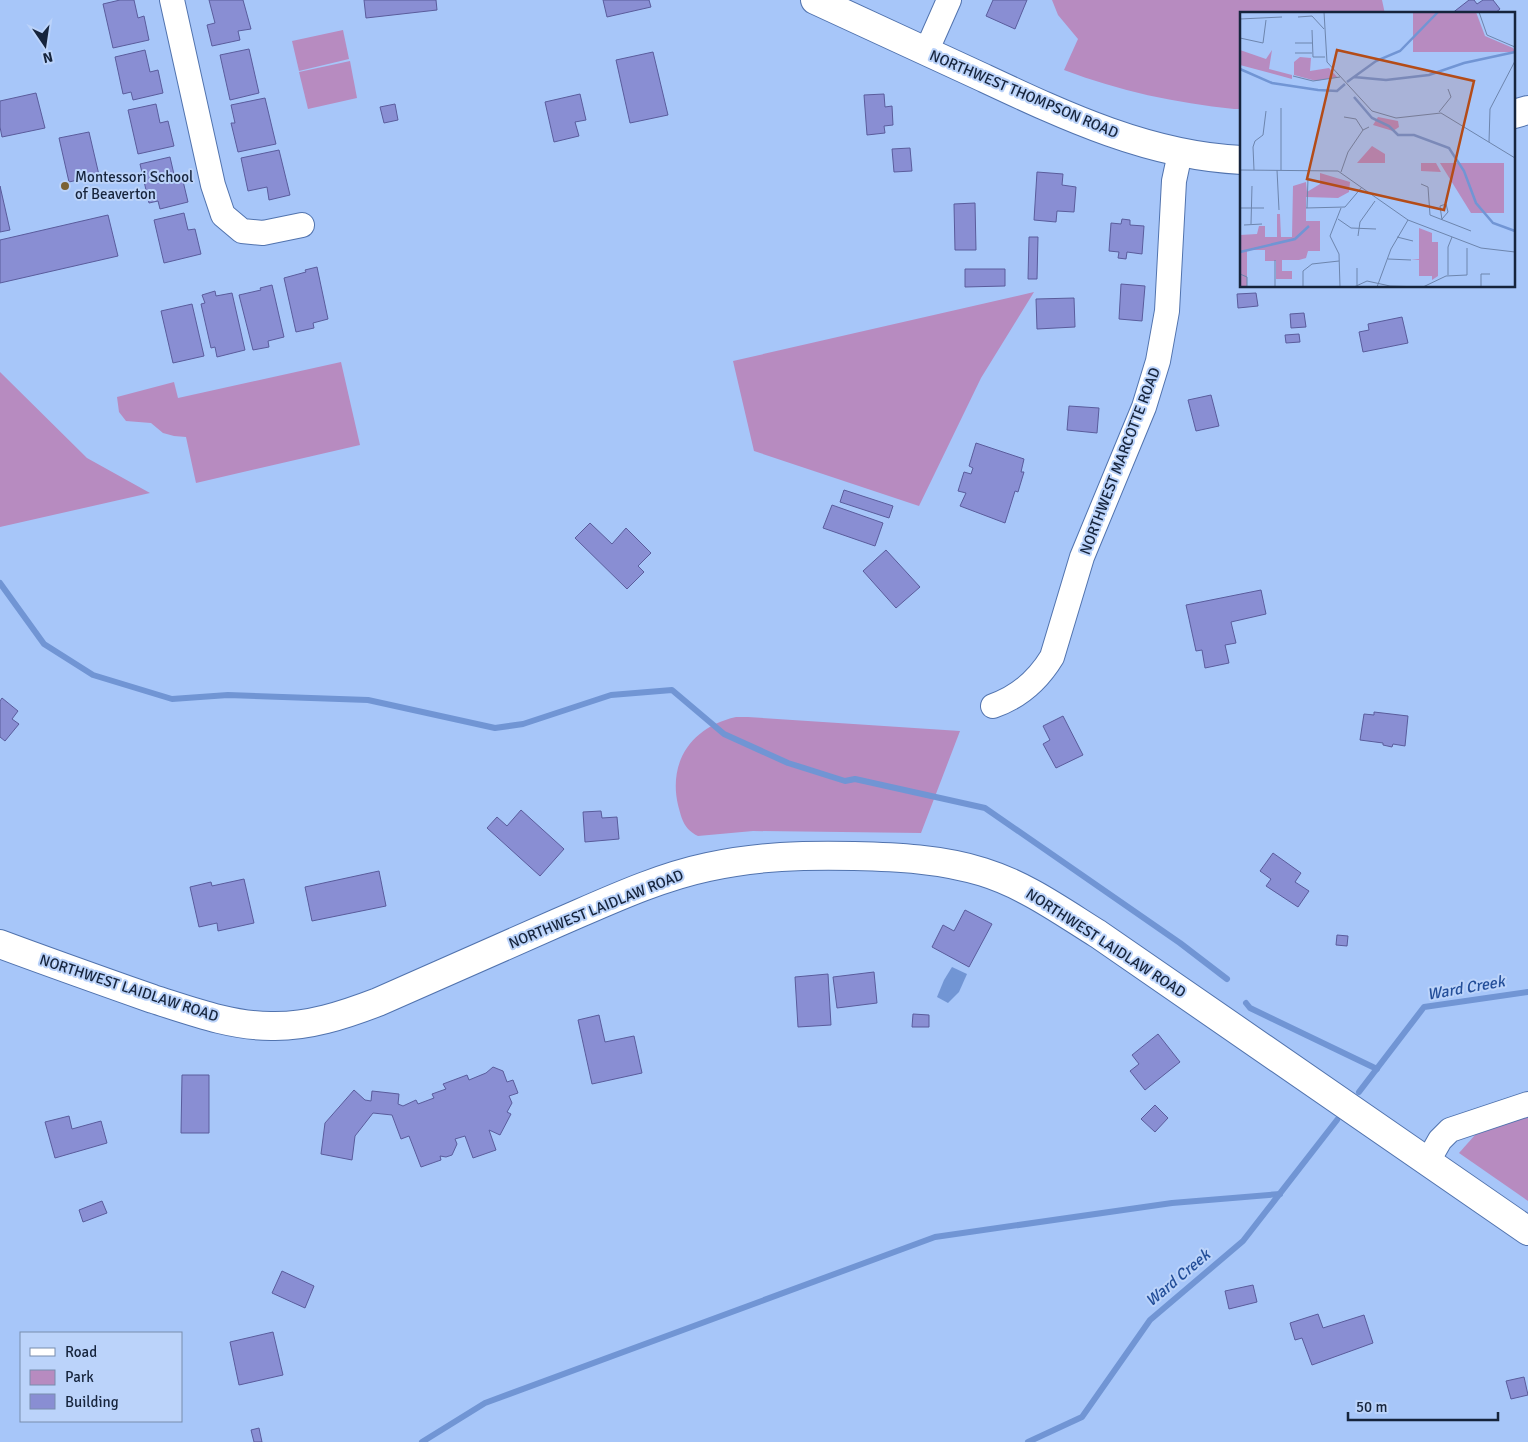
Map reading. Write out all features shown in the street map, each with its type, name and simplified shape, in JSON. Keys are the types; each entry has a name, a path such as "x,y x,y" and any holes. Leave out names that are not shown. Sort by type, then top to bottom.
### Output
{"street":[{"path":"172,0 213,186 223,215 242,231 263,233 302,225"},
{"name":"NORTHWEST THOMPSON ROAD","path":"816,0 1050,108 1118,136 1180,153 1214,159 1240,160"},
{"path":"926,52 949,0"},
{"name":"NORTHWEST MARCOTTE ROAD","path":"993,706 1016,696 1030,685 1044,671 1052,656 1082,557 1144,407 1158,361 1167,310 1173,236 1174,181 1180,153"},
{"name":"NORTHWEST LAIDLAW ROAD","path":"0,944 131,991 219,1018 270,1026 293,1025 310,1023 378,1002 606,902 674,876 707,867 760,858 791,856 879,856 937,861 983,872 1041,898 1098,934 1528,1231"},
{"path":"1428,1162 1440,1140 1450,1130 1528,1104"}],"green space":[{"path":"1052,0 1382,0 1385,12 1240,12 1240,109 1148,95 1064,70 1078,39 1058,15"},
{"path":"343,30 349,59 299,71 292,41"},
{"path":"350,61 357,98 308,109 299,72"},
{"path":"1034,292 981,378 919,506 754,451 733,361"},
{"path":"341,362 360,445 196,483 186,437 163,433 151,423 126,421 119,412 117,397 174,382 178,398"},
{"path":"0,372 87,458 150,493 0,527"},
{"path":"736,717 960,731 921,833 753,831 698,836 684,824 678,805 676,789 680,760 687,748 707,729"},
{"path":"1528,1114 1528,1201 1459,1153 1475,1135"}],"water":[{"path":"952,967 967,974 959,992 948,1003 937,997"}],"building":[{"path":"120,0 134,0 138,18 144,16 149,40 113,48 103,4"},
{"path":"209,0 243,0 251,29 238,31 240,40 212,46 207,25 215,23"},
{"path":"364,0 436,0 437,10 366,18"},
{"path":"603,0 649,0 651,7 607,17"},
{"path":"993,0 1027,0 1015,29 986,16"},
{"path":"1469,0 1474,0 1477,4 1483,0 1493,0 1500,9 1496,12 1454,12"},
{"path":"249,49 259,93 230,100 220,55"},
{"path":"145,50 150,72 158,70 163,93 133,100 131,92 123,94 115,57"},
{"path":"653,52 668,115 630,123 616,60"},
{"path":"36,93 45,128 2,137 0,101"},
{"path":"580,94 586,120 575,122 579,136 554,142 545,102"},
{"path":"884,94 885,107 892,106 893,125 884,126 885,133 867,135 864,95"},
{"path":"265,98 276,144 238,152 231,123 235,123 231,105"},
{"path":"156,104 160,123 168,121 174,146 138,154 128,110"},
{"path":"395,104 398,120 384,123 380,107"},
{"path":"89,132 99,175 69,182 59,138"},
{"path":"910,148 912,171 894,172 892,149"},
{"path":"279,150 290,195 269,200 267,187 248,191 241,158"},
{"path":"170,157 176,183 183,181 188,202 160,209 158,201 149,203 140,164"},
{"path":"1037,172 1063,174 1062,185 1076,187 1074,212 1057,211 1056,222 1034,220"},
{"path":"0,186 10,230 0,232"},
{"path":"975,203 976,250 955,250 954,204"},
{"path":"184,213 188,230 195,229 201,254 164,263 154,220"},
{"path":"108,215 118,256 0,283 0,240"},
{"path":"1122,219 1130,220 1130,225 1144,226 1142,254 1127,252 1126,259 1118,258 1119,252 1109,251 1111,223 1121,224"},
{"path":"1029,237 1038,237 1037,279 1028,279"},
{"path":"317,267 328,319 313,323 314,328 296,332 284,278"},
{"path":"965,269 1005,269 1005,286 965,287"},
{"path":"1121,284 1145,286 1142,321 1119,319"},
{"path":"272,285 284,337 268,341 269,347 253,350 239,295 261,290 260,288"},
{"path":"215,291 216,296 232,293 245,350 217,357 215,347 211,348 201,304 205,303 202,295"},
{"path":"1256,293 1258,306 1238,308 1237,294"},
{"path":"1074,298 1075,327 1037,329 1036,299"},
{"path":"192,304 204,356 173,363 161,311"},
{"path":"1304,313 1306,327 1291,328 1290,314"},
{"path":"1402,317 1408,343 1363,352 1359,332 1369,330 1368,324"},
{"path":"1299,334 1300,342 1286,343 1285,335"},
{"path":"1211,395 1219,426 1196,431 1188,400"},
{"path":"1069,406 1099,408 1097,433 1067,430"},
{"path":"976,443 1024,459 1021,472 1024,472 1018,492 1015,491 1005,523 960,506 966,493 958,491 964,472 971,474 973,468 969,466"},
{"path":"844,490 893,506 889,518 840,502"},
{"path":"832,505 883,523 875,546 823,528"},
{"path":"590,523 612,544 626,528 651,553 638,566 644,572 627,589 575,538"},
{"path":"886,550 920,587 896,608 863,571"},
{"path":"1261,590 1266,614 1231,622 1236,643 1225,645 1229,663 1205,668 1202,650 1196,651 1186,605"},
{"path":"2,698 18,711 12,719 19,724 5,741 0,737 0,701"},
{"path":"1374,712 1408,716 1405,746 1393,744 1392,747 1383,745 1383,743 1360,740 1364,714 1374,715"},
{"path":"1063,716 1083,755 1056,768 1043,744 1050,740 1043,726"},
{"path":"521,810 564,849 540,876 487,828 497,817 507,826"},
{"path":"601,811 602,818 617,817 619,839 585,842 583,812"},
{"path":"1273,853 1301,873 1295,882 1309,891 1298,907 1266,886 1271,879 1260,871"},
{"path":"379,871 386,906 312,921 305,887"},
{"path":"244,879 254,923 218,931 217,923 199,927 190,887 211,882 212,886"},
{"path":"965,910 992,924 969,967 932,947 943,925 954,931"},
{"path":"1337,935 1348,936 1347,946 1336,945"},
{"path":"874,972 877,1003 837,1008 833,977"},
{"path":"828,974 831,1025 798,1027 795,977"},
{"path":"913,1014 929,1015 929,1027 912,1027"},
{"path":"599,1015 605,1042 634,1036 642,1073 592,1084 578,1020"},
{"path":"1158,1034 1180,1062 1145,1090 1130,1071 1139,1064 1132,1055"},
{"path":"493,1067 503,1071 507,1082 513,1080 518,1093 509,1096 512,1103 507,1112 511,1114 500,1135 489,1130 496,1150 473,1158 465,1136 455,1139 457,1144 452,1155 440,1156 441,1160 421,1167 409,1136 401,1139 392,1115 373,1113 355,1136 352,1160 321,1154 325,1123 354,1090 365,1100 371,1101 372,1091 399,1094 398,1104 403,1106 416,1100 418,1104 434,1098 432,1094 446,1089 443,1084 467,1075 469,1080 486,1073"},
{"path":"182,1075 209,1075 209,1133 181,1133"},
{"path":"1155,1105 1168,1118 1155,1132 1141,1119"},
{"path":"69,1116 72,1129 101,1121 107,1143 55,1158 45,1122"},
{"path":"102,1201 107,1213 83,1222 79,1210"},
{"path":"282,1271 314,1286 305,1308 272,1293"},
{"path":"1253,1285 1257,1302 1229,1309 1225,1291"},
{"path":"1318,1314 1323,1328 1364,1315 1373,1343 1312,1365 1302,1338 1295,1340 1290,1323"},
{"path":"273,1332 283,1375 239,1385 230,1342"},
{"path":"1524,1377 1528,1395 1511,1399 1506,1381"},
{"path":"259,1428 262,1442 254,1442 251,1430"}],"waterway":[{"path":"0,583 44,644 93,675 172,699 228,695 368,700 495,728 523,724 611,695 672,690 724,734 788,763 845,781 855,779 985,808 1180,943 1227,979"},
{"name":"Ward Creek","path":"1359,1092 1424,1007 1528,992"},
{"path":"1246,1003 1250,1008 1377,1069"},
{"name":"Ward Creek","path":"1028,1442 1082,1417 1150,1320 1243,1241 1337,1120"},
{"path":"422,1442 485,1403 935,1237 1172,1203 1280,1194"}],"place":[{"name":"Montessori School of Beaverton","path":"65,186"}]}
